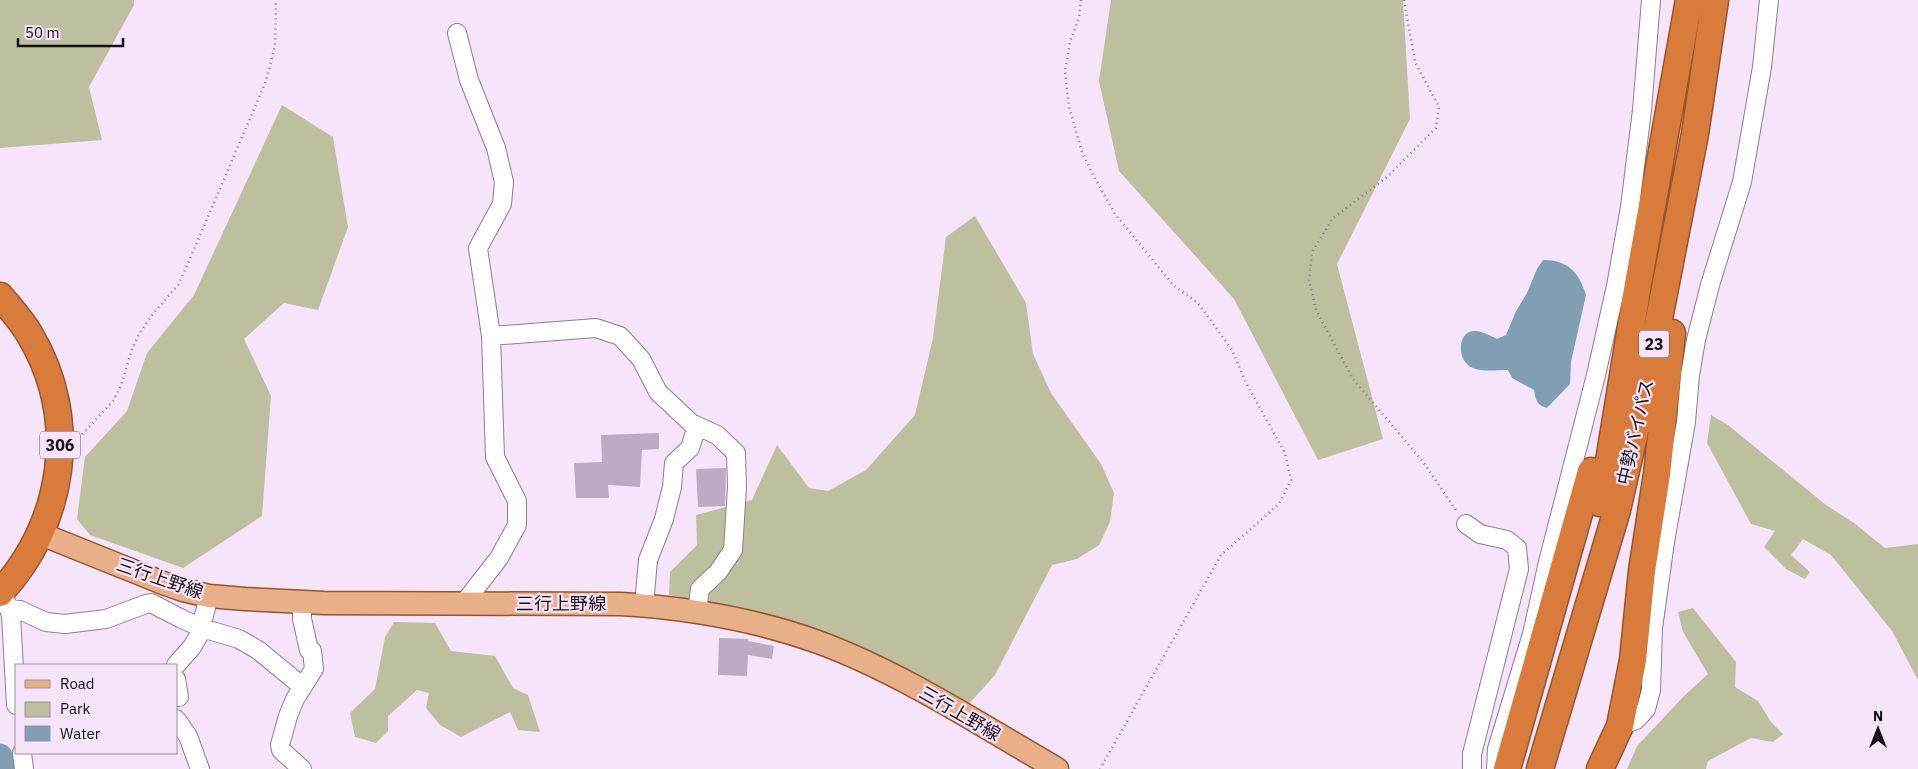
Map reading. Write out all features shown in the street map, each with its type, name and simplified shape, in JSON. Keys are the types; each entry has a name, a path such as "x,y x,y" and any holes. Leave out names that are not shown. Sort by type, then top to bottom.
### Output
{"highway":[{"name":"中勢バイパス","path":"1565,682 1609,461 1638,284 1689,0"},
{"name":"中勢バイパス","path":"1540,769 1617,510 1649,370 1695,134 1715,0"},
{"path":"1600,769 1620,726 1633,660 1642,571 1657,474 1695,134"},
{"path":"1507,769 1596,456 1638,284"},
{"name":"306","path":"0,296 30,334 41,357 49,379 60,429 59,471 41,534 4,598"}],"main road":[{"name":"三行上野線","path":"41,534 163,583 209,596 302,601 644,605 698,611 784,632 818,642 847,654 894,676 1057,769"}],"street":[{"path":"1496,769 1497,749 1532,634 1616,286 1630,207 1642,110 1651,0"},
{"path":"1620,726 1636,720 1646,709 1651,690 1653,628 1665,542 1686,422 1690,374 1696,340 1710,285 1742,182 1762,67 1769,0"},
{"path":"456,33 469,80 496,148 504,182 502,204 478,248 491,336 496,457 518,501 517,525 499,558 464,603"},
{"path":"491,336 596,328 620,336 641,359 658,392 691,423 717,435 736,453 737,487 733,550 718,572 700,589 698,611"},
{"path":"644,605 648,560 664,519 672,487 674,464 690,448 698,426"},
{"path":"1466,524 1480,534 1507,540 1516,548 1519,569 1472,754 1472,769"},
{"path":"177,664 192,647 202,628 209,596"},
{"path":"4,598 20,610 46,622 65,624 106,619 146,604 154,597 166,612 202,628 239,639 258,650 303,687"},
{"path":"4,598 11,615 15,687"},
{"path":"302,601 302,618 310,650 312,651 314,669 288,716 280,745 281,750 302,769"},
{"path":"178,721 188,736 200,769"},
{"path":"22,754 24,769"}],"path":[{"path":"60,452 79,438 113,400 121,386 138,334 178,285 266,82 275,46 276,0"},
{"path":"1081,0 1079,17 1070,42 1065,72 1069,107 1082,152 1115,214 1174,286 1198,302 1232,350 1246,383 1285,453 1291,480 1279,504 1221,555 1100,769"},
{"path":"1404,0 1415,62 1439,107 1436,128 1387,177 1333,218 1312,252 1309,280 1316,310 1353,379 1424,463 1466,524"}],"green space":[{"path":"0,0 134,0 134,5 89,87 102,140 0,148"},
{"path":"1111,0 1403,0 1410,119 1337,264 1383,439 1318,460 1234,299 1119,171 1099,81"},
{"path":"282,105 333,137 348,227 318,310 284,303 244,339 271,396 262,516 183,568 90,535 77,519 85,457 127,411 147,353 194,295"},
{"path":"975,216 1026,303 1033,354 1051,393 1101,464 1114,493 1110,522 1099,545 1077,559 1052,565 995,675 968,705 743,609 669,595 670,572 697,545 696,515 752,500 777,445 809,488 828,491 866,470 915,415 933,338 946,237"},
{"path":"1711,415 1728,425 1826,505 1854,523 1885,548 1918,544 1918,680 1892,631 1831,555 1803,539 1791,555 1810,572 1805,579 1786,569 1764,547 1775,531 1751,524 1707,443"},
{"path":"1693,608 1736,662 1735,687 1758,701 1771,722 1783,734 1773,742 1751,738 1708,761 1706,769 1627,769 1637,746 1684,696 1708,674 1683,632 1678,612"},
{"path":"394,622 435,623 451,651 495,656 513,688 528,695 540,732 518,730 510,712 461,737 440,725 426,708 429,693 417,690 388,716 388,731 376,743 355,737 350,713 375,689 385,637"}],"water":[{"path":"1543,260 1559,262 1571,269 1580,280 1586,295 1571,362 1570,384 1547,408 1538,402 1534,390 1512,378 1508,370 1490,371 1473,368 1467,365 1461,353 1462,341 1469,332 1481,332 1497,339 1506,335 1516,311"}],"building":[{"path":"659,433 659,449 642,450 640,487 608,485 609,498 576,498 574,463 602,462 601,435"},
{"path":"726,468 725,506 698,507 696,469"},
{"path":"719,638 748,639 748,641 774,646 772,659 748,655 747,676 718,675"}],"waterway":[{"path":"0,756 3,769"}]}
